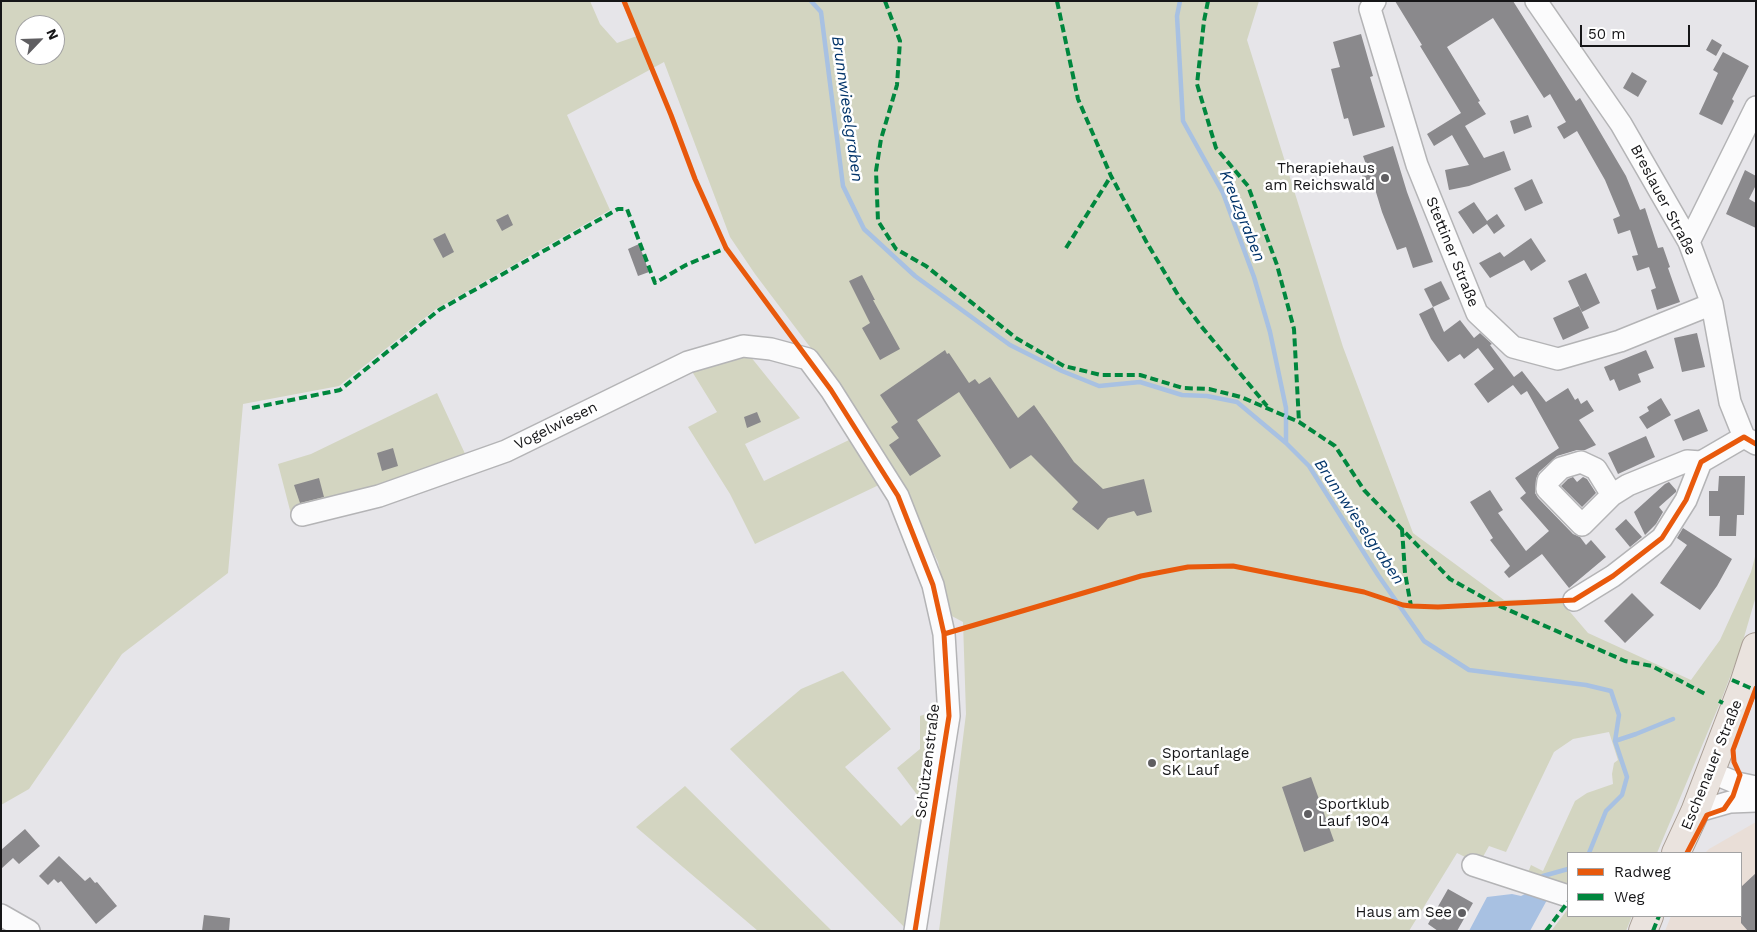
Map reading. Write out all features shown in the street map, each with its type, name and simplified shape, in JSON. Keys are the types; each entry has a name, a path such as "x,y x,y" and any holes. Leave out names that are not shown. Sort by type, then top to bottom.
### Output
{"main road":[{"name":"Eschenauer Straße","path":"1676,852 1695,812 1744,684 1756,647"},
{"path":"1643,931 1649,917"}],"street":[{"name":"Stettiner Straße","path":"1375,1 1370,10 1417,165 1477,313 1512,347 1558,359 1620,342 1712,304"},
{"name":"Breslauer Straße","path":"1545,4 1621,124 1689,242 1712,304 1730,402 1750,441"},
{"path":"1689,242 1756,107"},
{"name":"Vogelwiesen","path":"302,515 379,496 506,450 688,362 743,346 771,349 808,359"},
{"name":"Schützenstraße","path":"808,359 831,390 898,496 933,585 944,634 950,716 915,931"},
{"path":"1612,495 1628,486 1687,461 1700,462 1750,441"},
{"path":"1574,600 1613,576 1662,538 1686,500 1700,462"},
{"path":"1710,772 1737,783 1756,787"},
{"path":"1695,812 1730,802 1756,801"},
{"path":"1473,865 1561,894"},
{"path":"1,915 28,931"}],"shaded area":[{"path":"1756,822 1756,931 1665,931 1671,917 1742,917 1742,852 1706,852"}],"green space":[{"path":"1,1 590,1 600,24 617,43 637,36 621,1 1259,1 1247,40 1343,347 1413,533 1504,600 1559,599 1588,633 1691,680 1720,640 1751,572 1756,553 1756,596 1740,651 1657,852 1567,852 1567,889 1527,875 1531,865 1543,871 1575,801 1587,793 1613,784 1614,763 1618,760 1609,732 1573,739 1554,752 1506,852 1489,846 1479,864 1457,853 1409,931 939,931 966,714 963,622 950,615 938,562 847,396 755,274 730,237 664,62 567,115 610,210 436,309 339,386 243,404 228,573 122,654 29,789 1,805"},
{"path":"746,351 800,418 745,444 764,481 849,440 881,484 755,544 730,494 688,427 717,412 688,365"},
{"path":"437,393 467,458 379,492 291,514 278,464 311,454"},
{"path":"843,671 891,729 845,767 901,826 924,804 897,768 920,749 920,716 941,709 908,931 730,749 801,689"},
{"path":"685,786 832,931 758,931 636,827"},
{"path":"1567,910 1567,917 1632,917 1626,931 1551,931"}],"water":[{"path":"1512,894 1521,896 1525,894 1547,900 1530,931 1469,931 1487,897"}],"building":[{"path":"1395,1 1513,1 1576,101 1580,98 1626,176 1640,210 1645,208 1658,248 1663,247 1680,302 1657,310 1651,290 1656,288 1649,267 1637,271 1632,256 1638,255 1630,230 1618,234 1613,219 1620,216 1605,180 1577,131 1564,139 1557,127 1566,122 1550,94 1544,98 1493,18 1447,47 1486,114 1465,126 1484,158 1504,151 1511,170 1469,186 1449,190 1445,170 1469,165 1452,135 1434,146 1427,134 1461,113"},
{"path":"1361,34 1373,76 1370,77 1385,127 1353,136 1348,118 1344,119 1331,69 1340,67 1333,42"},
{"path":"1712,39 1722,45 1716,56 1706,50"},
{"path":"1723,52 1749,66 1732,99 1734,101 1722,125 1699,114 1718,73 1713,70"},
{"path":"1632,72 1647,81 1638,97 1623,88"},
{"path":"1528,115 1532,127 1514,134 1510,121"},
{"path":"1393,146 1407,192 1433,262 1413,268 1406,247 1397,250 1382,212 1372,179 1364,182 1360,169 1367,167 1363,156"},
{"path":"1745,170 1756,176 1756,185 1749,199 1756,203 1756,228 1726,214"},
{"path":"1532,179 1543,203 1525,211 1514,188"},
{"path":"1474,202 1487,221 1497,214 1505,226 1494,234 1487,224 1473,234 1458,212"},
{"path":"508,214 513,225 502,231 496,220"},
{"path":"445,233 454,252 443,258 433,239"},
{"path":"1531,238 1546,261 1531,271 1524,260 1490,278 1479,263 1500,252 1504,257"},
{"path":"639,244 649,272 638,276 628,249"},
{"path":"1586,273 1600,303 1582,312 1568,281"},
{"path":"862,275 875,300 873,300 900,349 880,360 862,328 870,323 849,281"},
{"path":"1441,281 1450,299 1433,307 1424,289"},
{"path":"1579,306 1589,328 1563,340 1553,318"},
{"path":"1433,307 1444,332 1460,320 1474,338 1480,333 1492,344 1490,345 1514,377 1522,371 1546,402 1568,388 1575,400 1578,398 1581,404 1587,400 1594,411 1579,420 1596,445 1585,450 1577,450 1557,456 1539,472 1536,479 1535,493 1538,498 1573,534 1580,537 1586,545 1591,540 1606,557 1569,588 1542,554 1509,578 1504,572 1510,566 1490,540 1493,538 1470,502 1490,490 1503,510 1498,513 1526,551 1549,531 1520,498 1526,493 1515,478 1559,448 1527,391 1521,395 1513,385 1488,403 1474,384 1494,369 1478,348 1464,359 1460,354 1448,362 1431,339 1419,314"},
{"path":"1697,333 1705,367 1682,372 1674,338"},
{"path":"945,350 969,383 975,379 979,384 990,377 1018,418 1034,405 1074,462 1103,489 1144,479 1152,512 1137,516 1134,511 1108,518 1098,530 1072,509 1078,502 1031,455 1010,469 959,392 917,420 941,456 910,476 889,445 899,438 891,427 898,422 880,395"},
{"path":"1646,350 1654,368 1638,374 1641,382 1619,391 1614,379 1610,381 1604,367"},
{"path":"1661,398 1671,415 1647,429 1639,417 1649,411 1647,407"},
{"path":"1699,409 1708,431 1683,441 1674,420"},
{"path":"757,412 761,422 747,428 744,417"},
{"path":"1646,436 1655,457 1618,474 1608,453"},
{"path":"393,448 398,466 382,471 377,453"},
{"path":"1719,476 1745,476 1744,515 1737,515 1736,536 1719,536 1720,516 1709,516 1709,491 1718,491"},
{"path":"1573,477 1577,482 1583,477 1587,479 1596,493 1582,507 1561,486"},
{"path":"319,478 324,497 300,503 294,485"},
{"path":"1669,482 1676,492 1659,507 1663,512 1656,524 1645,535 1634,512"},
{"path":"1626,519 1642,537 1630,547 1615,529"},
{"path":"1683,528 1732,559 1717,586 1700,610 1660,583 1687,545 1677,538"},
{"path":"1632,593 1654,615 1625,643 1604,621"},
{"name":"Sportklub Lauf 1904","path":"1311,777 1334,841 1304,852 1282,787"},
{"path":"25,829 40,846 19,864 13,858 1,869 1,850"},
{"path":"59,856 85,881 90,877 95,883 97,882 117,906 96,924 61,881 58,883 54,879 48,885 39,876"},
{"path":"1756,873 1756,931 1748,931 1741,923 1742,886"},
{"path":"1448,889 1473,903 1457,931 1438,931 1428,924"},
{"path":"204,915 230,918 229,931 202,931"}],"waterway":[{"name":"Brunnwieselgraben","path":"811,1 821,12 843,186 864,229 915,276 1010,345 1062,371 1099,386 1140,382 1182,395 1207,396 1237,402 1286,443 1309,466 1378,575 1424,641 1469,670 1586,685 1611,691 1619,715 1615,741"},
{"name":"Kreuzgraben","path":"1180,1 1177,16 1183,121 1223,193 1254,277 1270,332 1286,408 1286,443"},
{"path":"1589,852 1606,811 1622,795 1627,777 1615,741 1673,719"},
{"path":"1540,880 1543,876 1567,869"}],"marked path":[{"path":"885,1 900,41 897,85 881,139 876,171 878,221 896,249 926,266 1016,338 1064,366 1101,375 1140,375 1183,388 1209,389 1241,397 1299,422 1335,446 1364,490 1450,579 1495,604 1625,661 1652,666 1707,695"},
{"path":"1057,1 1078,99 1111,176 1147,243 1178,295 1267,406"},
{"path":"1208,1 1197,84 1216,148 1248,186 1277,265 1294,329 1299,422"},
{"path":"1066,248 1111,176"},
{"path":"252,408 340,390 439,310 618,209 627,209 655,283 686,265 726,248"},
{"path":"1402,529 1405,573 1411,606"},
{"path":"1732,680 1755,690"},
{"path":"1719,701 1723,703"},
{"path":"1546,931 1567,903"},
{"path":"1653,931 1659,917"}],"cycle path":[{"path":"624,1 695,179 726,248 831,390 898,496 933,585 944,634 949,716 915,931"},
{"path":"944,634 1141,576 1188,567 1233,566 1364,592 1411,606 1438,607 1574,600 1613,576 1662,538 1686,500 1701,462 1744,437 1756,444"},
{"path":"1688,852 1707,815 1724,809 1733,796 1740,775 1734,762 1733,750 1756,688"}],"place":[{"name":"Therapiehaus am Reichswald","path":"1385,178"},
{"name":"Sportanlage SK Lauf","path":"1152,763"},
{"name":"Sportklub Lauf 1904","path":"1308,814"},
{"name":"Haus am See","path":"1462,913"}]}
